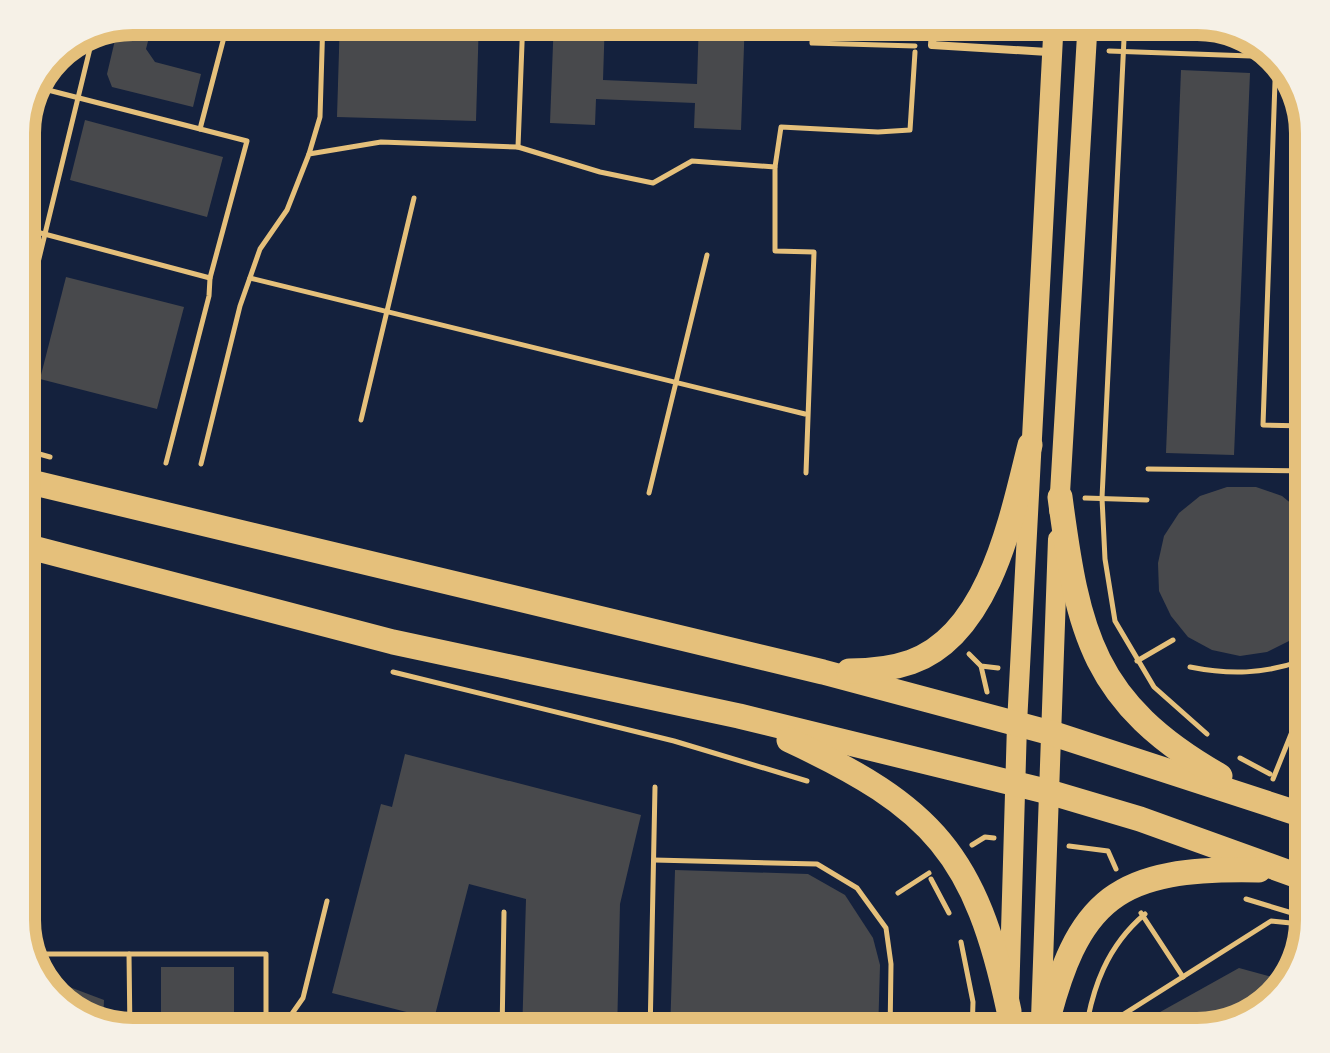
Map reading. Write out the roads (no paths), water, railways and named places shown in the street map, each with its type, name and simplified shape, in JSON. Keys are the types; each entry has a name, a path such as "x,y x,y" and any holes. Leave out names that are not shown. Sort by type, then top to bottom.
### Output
{"main road":[{"path":"1008,1018 1017,724 1053,35"},
{"path":"1043,1018 1060,497 1087,35"},
{"path":"823,672 874,670 912,662 951,635 994,568 1030,445"},
{"path":"35,483 823,672 1269,788"},
{"path":"1060,497 1071,582 1086,636 1108,679 1135,713 1173,746 1269,788 1295,806"},
{"path":"35,548 393,642 739,716 1049,792 1140,818 1295,874"},
{"path":"739,716 848,767 924,822 967,877 996,949 1007,1018"},
{"path":"1047,1018 1069,953 1086,925 1110,898 1139,882 1173,872 1284,870"}],"lane":[{"path":"933,35 932,45 1052,52"}]}
